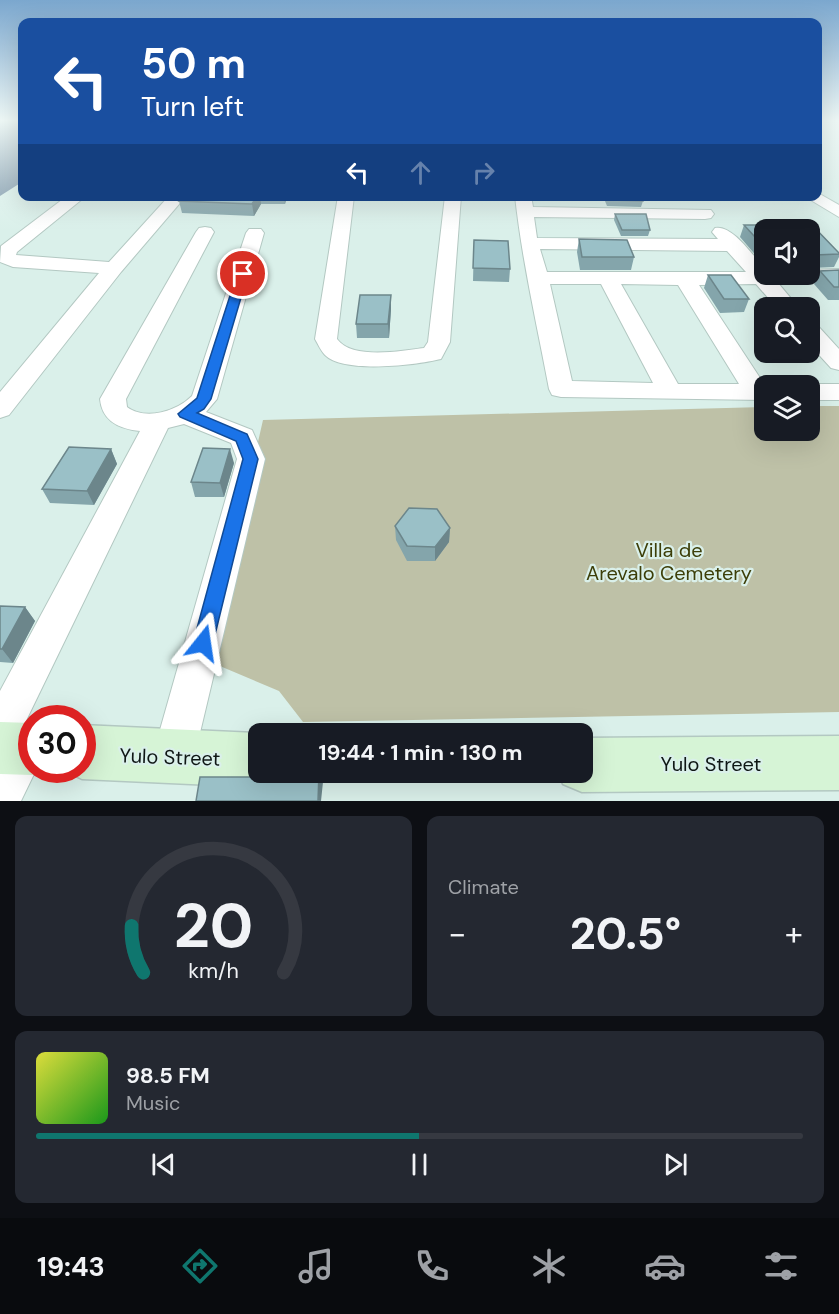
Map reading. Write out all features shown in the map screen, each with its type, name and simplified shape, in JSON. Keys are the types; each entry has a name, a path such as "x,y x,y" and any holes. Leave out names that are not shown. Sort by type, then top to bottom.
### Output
{"main road":[{"name":"Yulo Street","path":"96,753 248,760"},
{"name":"Yulo Street","path":"593,765 839,763"}],"street":[{"path":"72,201 8,250 6,258 14,261 114,267"},
{"path":"0,409 114,267 181,201"},
{"path":"344,201 339,256 326,339 334,351 351,358 413,358 433,354 439,342 453,201"},
{"path":"695,201 754,269"},
{"path":"821,201 838,210"},
{"path":"705,214 524,204 529,243 539,278 561,389 670,393 754,392"},
{"path":"174,758 250,459 242,437 172,418 127,420 118,416 112,406 113,399 205,232"},
{"path":"0,799 14,745 172,418 199,406 204,399 255,233"},
{"path":"529,243 733,245"},
{"path":"820,276 839,275"},
{"path":"607,277 670,393"},
{"path":"539,278 754,278"},
{"path":"684,278 754,382"},
{"path":"768,285 779,297"},
{"path":"820,342 839,363"},
{"path":"820,392 839,392"}],"green space":[{"name":"Villa de Arevalo Cemetery","path":"820,406 839,406 839,712 303,722 279,691 208,661 263,420 754,407 754,441 820,441"}],"water":[{"path":"0,157 18,157 18,185 0,196"}],"building":[{"path":"179,201 254,201 252,204"},
{"path":"615,214 646,214 650,230 622,230"},
{"path":"744,225 754,225 754,236"},
{"path":"820,233 839,253 820,255"},
{"path":"579,239 627,240 634,257 582,257"},
{"path":"474,240 508,241 510,269 473,268"},
{"path":"839,270 839,287 834,287 820,271"},
{"path":"708,275 731,275 749,299 724,299"},
{"path":"360,295 391,295 388,324 356,324"},
{"path":"69,447 111,449 87,491 42,489"},
{"path":"203,448 230,449 220,483 191,482"},
{"path":"409,508 437,509 450,528 435,547 407,546 395,526"},
{"path":"0,606 25,607 2,649 0,649"},
{"path":"200,777 248,777 248,783 319,783 318,801 196,801"}],"route":[{"path":"203,643 250,459 248,448 242,437 185,414 199,406 204,399 243,274"}]}
